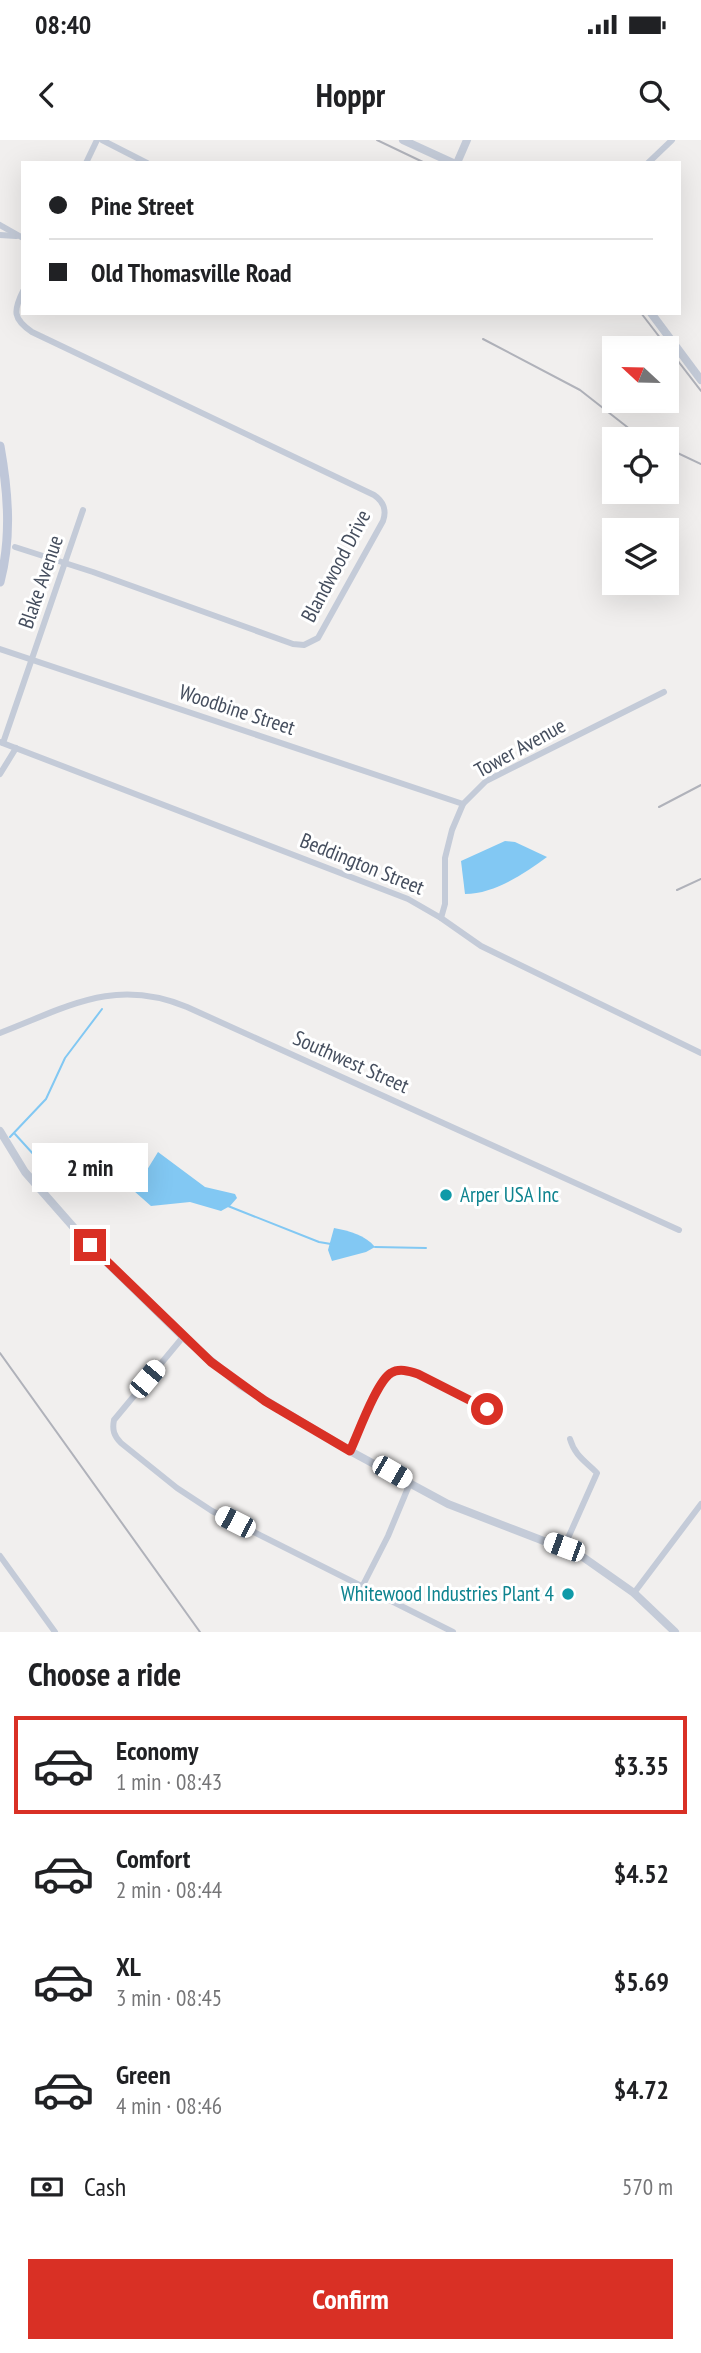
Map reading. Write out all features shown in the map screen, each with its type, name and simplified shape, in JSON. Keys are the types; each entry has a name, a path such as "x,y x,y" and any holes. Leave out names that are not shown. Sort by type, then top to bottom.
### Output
{"main road":[{"path":"0,446 8,513 7,543 0,582"}],"street":[{"path":"87,161 99,140 143,161"},
{"path":"404,140 451,161"},
{"path":"456,161 467,140"},
{"path":"650,161 672,140"},
{"path":"0,225 20,237"},
{"path":"0,235 20,237"},
{"name":"Blandwood Drive","path":"15,547 293,644 304,645 318,638 383,521 384,508 374,495 32,332 22,325 16,314 21,296"},
{"path":"653,315 701,380"},
{"name":"Blake Avenue","path":"1,742 33,660 83,510"},
{"name":"Woodbine Street","path":"0,649 463,804"},
{"name":"Tower Avenue","path":"441,918 445,858 452,830 463,804 486,782 664,692"},
{"name":"Beddington Street","path":"1,742 408,899 481,946 698,1052"},
{"path":"0,774 16,748"},
{"name":"Southwest Street","path":"0,1033 100,995 126,993 157,996 187,1007 679,1230"},
{"path":"0,1131 25,1172 63,1216 183,1337 240,1385 350,1451 448,1504 564,1547 591,1561 634,1592 675,1632"},
{"path":"183,1337 114,1420 115,1437 212,1511 453,1632"},
{"path":"350,1451 382,1381 392,1372 406,1370 418,1374 487,1409"},
{"path":"564,1547 597,1473 579,1459 570,1438"},
{"path":"362,1587 388,1536 410,1483"},
{"path":"634,1592 701,1504"},
{"path":"0,1556 55,1632"}],"water":[{"path":"505,841 515,842 547,857 498,887 465,894 461,861"},
{"path":"158,1152 205,1187 235,1194 237,1198 221,1211 190,1202 151,1206 134,1191"},
{"path":"334,1228 357,1234 375,1247 332,1261 328,1250"}],"waterway":[{"path":"10,1137 46,1099 65,1058 102,1009"},
{"path":"15,1134 35,1156"},
{"path":"128,1181 143,1180"},
{"path":"228,1206 319,1242 331,1244"},
{"path":"375,1247 426,1248"}],"railway":[{"path":"377,140 421,161"},
{"path":"643,315 701,391"},
{"path":"483,339 580,390 627,427"},
{"path":"679,454 701,464"},
{"path":"659,807 701,785"},
{"path":"677,890 701,879"},
{"path":"0,1353 200,1632"}],"place":[{"name":"Arper USA Inc","path":"446,1195"},
{"name":"Whitewood Industries Plant 4","path":"568,1594"}],"route":[{"path":"90,1245 183,1337 240,1385 350,1451 382,1381 392,1372 406,1370 418,1374 487,1409"}]}
